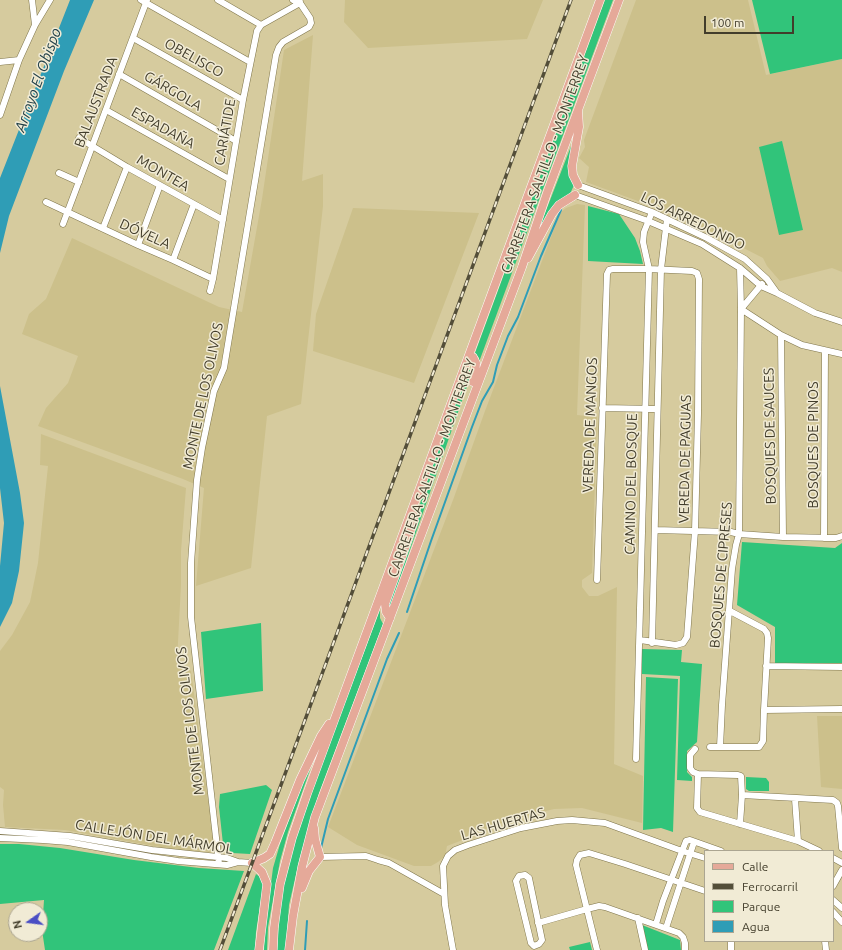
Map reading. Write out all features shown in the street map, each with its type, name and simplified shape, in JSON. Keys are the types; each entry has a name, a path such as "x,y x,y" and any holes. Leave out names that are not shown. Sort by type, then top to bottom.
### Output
{"main road":[{"name":"CARRETERA SALTILLO - MONTERREY","path":"273,950 280,884 292,838 386,576 425,475 600,0"},
{"name":"CARRETERA SALTILLO - MONTERREY","path":"289,950 293,916 302,866 315,817 522,266 547,193 619,0"},
{"path":"578,110 579,127 572,166 573,175 578,185"},
{"path":"522,266 530,256 552,214 559,205 575,195"},
{"path":"450,457 456,429 475,376 476,363 473,357 469,355"},
{"path":"390,618 386,612 385,604 409,537 425,475"},
{"path":"259,950 267,884 262,872 252,863 270,854 300,780 326,726 336,715"},
{"path":"293,916 307,875 312,866 320,857 314,839 315,817"}],"street":[{"path":"32,0 35,25"},
{"path":"0,115 19,60 35,25 50,0"},
{"path":"218,0 261,25 300,2"},
{"path":"293,0 300,2"},
{"path":"145,1 250,62"},
{"name":"BALAUSTRADA","path":"62,224 133,38 145,1"},
{"name":"MONTE DE LOS OLIVOS","path":"219,861 191,616 191,563 197,480 214,391 224,368 276,55 283,42 309,27 311,23 310,18 300,2"},
{"name":"CARIÁTIDE","path":"210,291 250,62 257,31 261,25"},
{"name":"OBELISCO","path":"133,38 243,100"},
{"path":"0,62 19,60"},
{"name":"GÁRGOLA","path":"119,74 236,141"},
{"name":"ESPADAÑA","path":"106,110 230,179"},
{"name":"MONTEA","path":"79,138 223,220"},
{"path":"103,228 127,166"},
{"path":"59,173 78,182"},
{"path":"138,245 160,185"},
{"name":"LOS ARREDONDO","path":"578,185 667,218 707,238 745,259 767,279 777,293"},
{"name":"LOS ARREDONDO","path":"575,195 665,227 702,244 740,268 761,286 777,293"},
{"name":"DÓVELA","path":"46,202 213,279"},
{"path":"173,260 194,204"},
{"name":"CAMINO DEL BOSQUE","path":"636,759 649,269 644,242 644,232 652,212"},
{"name":"CAMINO DEL BOSQUE","path":"652,643 661,269 667,218"},
{"name":"BOSQUES DE CIPRESES","path":"720,747 732,569 739,534 740,268"},
{"name":"VEREDA DE MANGOS","path":"597,580 607,274 609,270 613,269 649,269"},
{"path":"649,269 661,269"},
{"name":"VEREDA DE PAGUAS","path":"652,643 676,645 684,643 687,636 695,531 699,279 697,273 692,271 661,269"},
{"path":"767,279 741,309 781,335 802,345 842,354"},
{"path":"777,293 815,313 842,322"},
{"name":"BOSQUES DE SAUCES","path":"781,335 783,537"},
{"name":"BOSQUES DE PINOS","path":"824,538 825,351"},
{"path":"602,408 657,409"},
{"path":"654,530 731,532 739,534 783,537 836,538 842,536"},
{"path":"710,747 759,747 763,741 768,633 764,629 730,611"},
{"path":"640,640 652,643"},
{"path":"766,666 842,667"},
{"path":"764,710 842,709"},
{"path":"695,749 690,755 690,768 693,772 698,774 738,775 742,778 740,824"},
{"path":"698,774 697,808 700,812 798,841 817,850"},
{"path":"742,795 833,800 838,806 842,848"},
{"path":"795,799 798,841"},
{"name":"LAS HUERTAS","path":"453,950 444,894 443,866 448,856 454,850 500,834 546,823 572,820 605,823 704,858"},
{"name":"CALLEJÓN DEL MÁRMOL","path":"0,831 44,833 92,839 219,861"},
{"name":"CALLEJÓN DEL MÁRMOL","path":"0,838 43,840 91,846 151,858 219,861 227,858 238,862 252,863"},
{"path":"91,846 92,839"},
{"path":"656,924 686,841 690,840 718,850"},
{"path":"666,928 694,842"},
{"path":"597,950 576,865 580,855 589,853 704,891"},
{"path":"320,857 366,856 389,863 444,894"},
{"path":"834,884 842,870"},
{"path":"525,875 529,878 538,922 542,940 539,944 534,946 531,943 516,880 519,876 525,875"},
{"path":"834,901 842,908"},
{"path":"538,922 599,906 605,907 679,933 683,937 685,950"},
{"path":"834,913 842,922"},
{"path":"638,918 645,950"}],"shaded area":[{"path":"345,0 543,0 527,39 368,48 344,22"},
{"path":"636,0 748,0 766,75 842,59 842,272 832,268 780,281 767,266 763,258 687,219 586,182 589,167 579,158 585,147 584,140"},
{"path":"313,35 302,181 323,174 323,206 301,404 267,416 251,568 196,586 204,488 38,426 46,408 68,383 78,356 22,334 29,314 46,299 72,238 219,307 242,312 262,199 284,50"},
{"path":"577,204 585,205 577,415 597,417 592,573 582,580 582,587 589,596 598,596 617,587 614,764 643,776 642,823 582,808 554,809 514,819 471,834 460,841 447,846 445,856 431,866 414,866 357,845 328,827 453,500 556,224 561,212 566,208"},
{"path":"353,208 479,213 414,383 313,351 316,314"},
{"path":"41,434 186,488 181,551 181,585 177,661 191,671 215,852 177,850 65,830 5,827 3,805 4,790 0,787 0,651 12,635 30,602 38,563 48,466 40,465"},
{"path":"817,716 842,716 842,789 821,787"}],"green space":[{"path":"605,0 613,0 479,362 479,358 475,353"},
{"path":"752,0 842,0 842,59 770,74"},
{"path":"575,136 570,176 574,185 570,194 533,244"},
{"path":"782,141 803,230 779,235 759,147"},
{"path":"588,206 619,214 635,238 643,264 588,261"},
{"path":"468,370 471,370 471,375 389,610 388,607 411,537 423,493"},
{"path":"742,542 835,548 842,543 842,663 775,663 775,627 737,605"},
{"path":"380,610 380,618 383,624 319,793 300,857 289,905 286,950 277,950 282,894 292,848 320,768"},
{"path":"261,623 263,691 206,699 201,632"},
{"path":"642,649 682,650 681,662 702,664 697,742 687,751 687,772 692,777 692,781 677,780 680,676 642,674"},
{"path":"646,677 678,679 673,832 661,828 643,830"},
{"path":"311,767 288,832 280,861 268,927 267,950 264,950 273,868 280,844 304,780"},
{"path":"746,777 766,778 769,782 769,791 749,791 746,789"},
{"path":"266,785 272,790 250,854 232,853 223,844 219,807 220,794"},
{"path":"0,844 19,844 60,848 134,860 199,868 244,871 214,950 45,950 44,942 48,942 48,902 44,902 44,900 8,902 8,903 0,904"},
{"path":"256,874 260,877 263,887 256,932 255,950 228,950"},
{"path":"642,925 680,940 681,950 648,950"},
{"path":"590,942 592,950 570,950 569,947"}],"water":[{"path":"70,0 94,0 64,71 9,216 0,253 0,178"},
{"path":"0,386 20,493 24,523 19,571 12,603 0,627 0,566 4,523 0,488"}],"waterway":[{"path":"407,612 472,427 482,401 493,382 497,365 508,336 518,317 541,256 561,210"},
{"path":"321,848 328,819 387,659 399,633"},
{"path":"305,950 307,921"}],"railway":[{"path":"220,950 571,0"}],"water label":[{"name":"Arroyo El Obispo","path":"38,80"}]}
